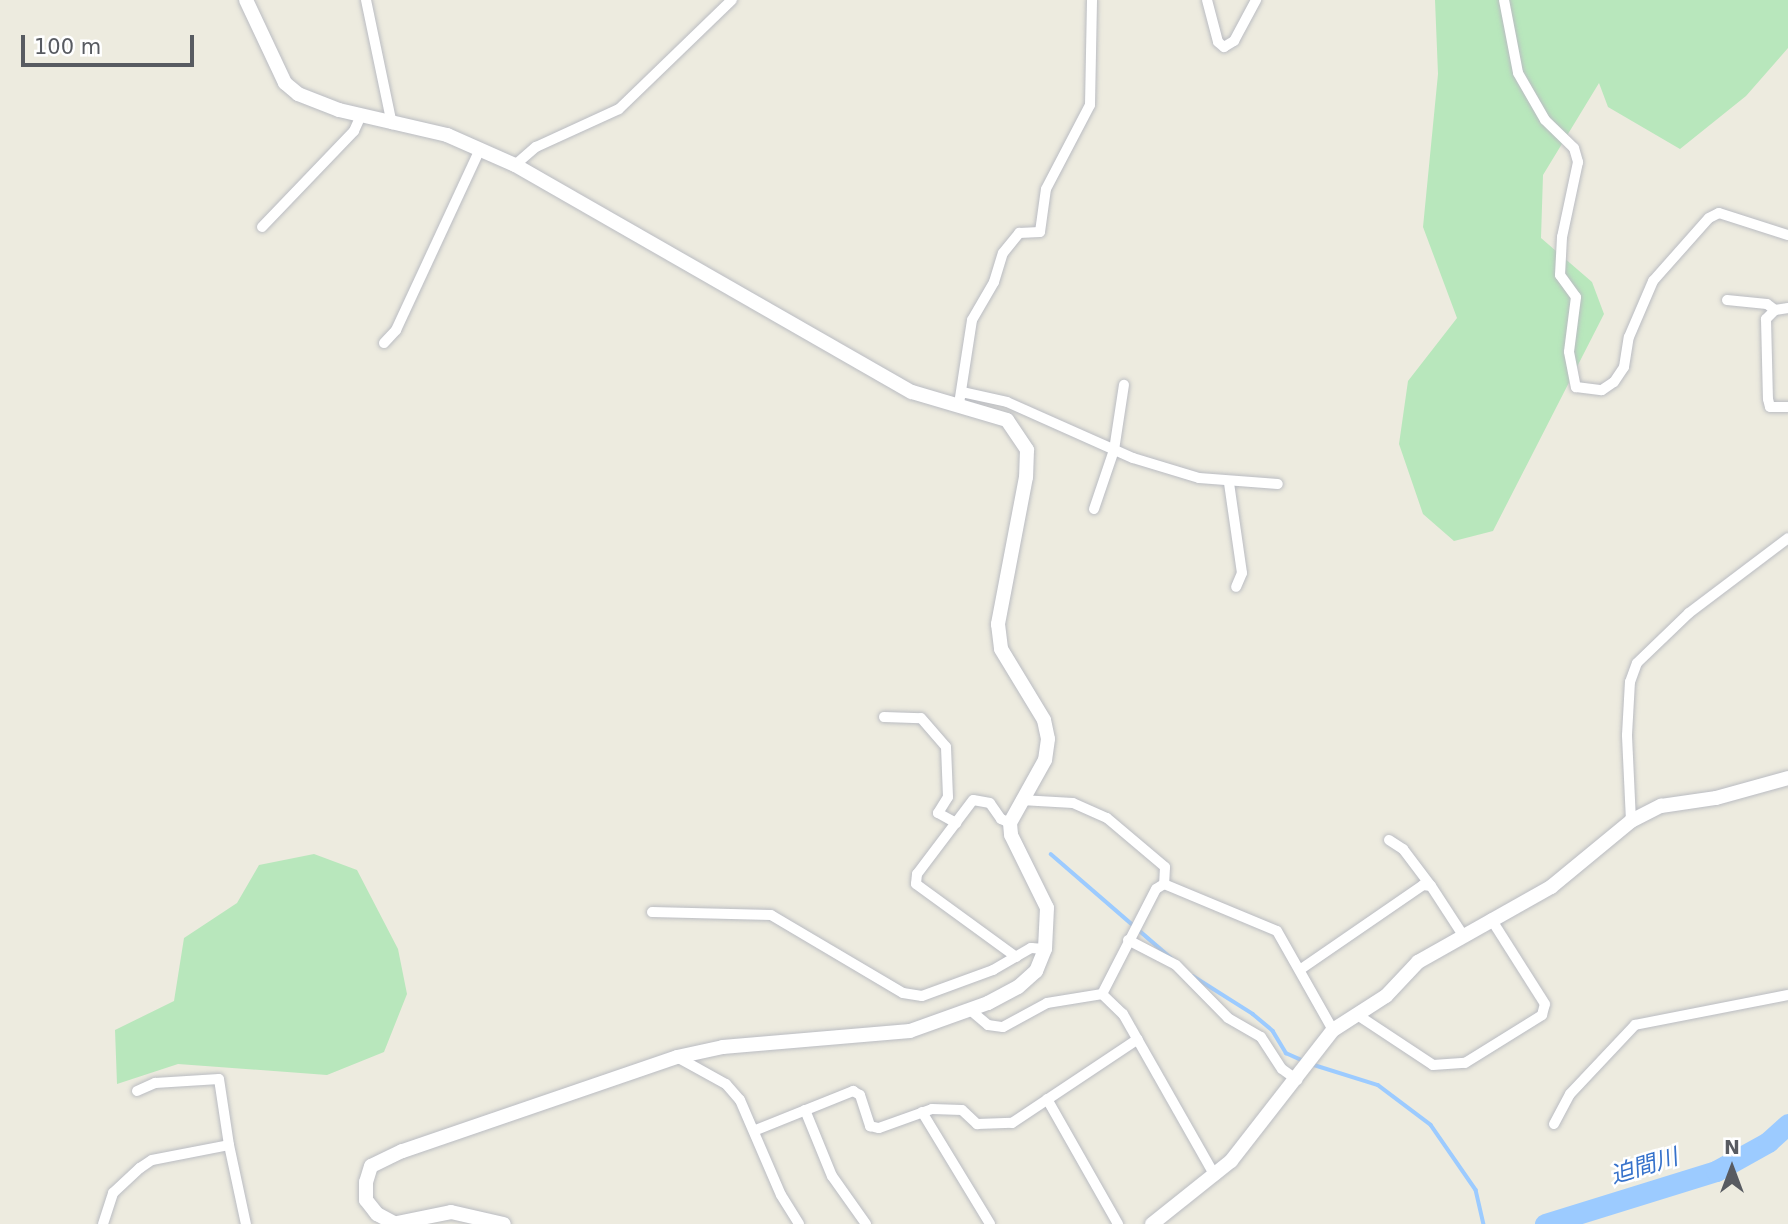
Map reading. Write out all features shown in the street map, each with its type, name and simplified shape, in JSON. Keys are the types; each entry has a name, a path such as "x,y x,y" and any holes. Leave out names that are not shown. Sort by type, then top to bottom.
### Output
{"street":[{"path":"246,0 285,83 298,94 392,124 447,135 515,165 912,392 1007,402 1114,450 1199,478 1230,483 1278,484"},
{"path":"366,0 392,124"},
{"path":"515,165 536,147 619,109 732,0"},
{"path":"961,398 972,320 994,282 1003,253 1019,233 1040,232 1046,189 1090,105 1092,0"},
{"path":"1207,0 1218,42 1224,47 1234,41 1256,0"},
{"path":"1504,0 1518,73 1545,120 1574,148 1578,162 1562,237 1560,275 1576,297 1569,352 1576,387 1602,390 1614,382 1624,367 1629,337 1653,281 1709,218 1719,213 1787,232"},
{"path":"262,227 354,131 361,115"},
{"path":"384,343 396,330 480,149"},
{"path":"1727,300 1767,304 1775,310"},
{"path":"1788,308 1775,310 1766,319 1768,399 1770,407 1788,407"},
{"path":"1094,509 1114,450 1124,385"},
{"path":"505,1224 451,1212 393,1224 377,1214 366,1200 371,1166 427,1142 677,1057 723,1047 887,1035 969,1009 1018,987 1036,971 1045,949 1047,908 1011,835 1010,823 1021,800 1035,781 1048,739 1044,720 1001,649 998,624 1026,477 1027,450 1007,419 961,398"},
{"path":"1230,483 1242,573 1236,587"},
{"path":"1630,821 1627,735 1630,682 1637,663 1689,613 1788,538"},
{"path":"884,717 921,718 946,747 948,797 938,813 956,823"},
{"path":"1152,1224 1215,1175 1297,1080 1333,1030 1386,996 1418,962 1551,887 1630,821 1661,806 1716,798 1788,778"},
{"path":"1010,823 1001,819 990,803 977,799 917,874 916,884 1016,957"},
{"path":"1021,800 1073,803 1107,818 1165,867 1164,884"},
{"path":"1389,840 1403,849 1463,935"},
{"path":"1102,994 1156,889 1164,884"},
{"path":"1164,884 1277,931 1301,969 1333,1030"},
{"path":"1301,969 1423,885 1431,886"},
{"path":"652,912 771,915 903,992 922,996 940,992 1031,948 1045,949"},
{"path":"1356,1014 1433,1065 1465,1063 1542,1015 1545,1004 1491,919"},
{"path":"1128,940 1176,965 1228,1018 1261,1037 1282,1069 1297,1080"},
{"path":"969,1009 988,1025 1003,1027 1047,1003 1102,994"},
{"path":"1102,994 1123,1014 1215,1175"},
{"path":"1553,1124 1570,1094 1635,1025 1788,995"},
{"path":"756,1130 853,1091 860,1095 870,1126 878,1128 922,1112 962,1110 977,1124 1012,1123 1138,1039"},
{"path":"677,1057 726,1084 756,1130 781,1195 799,1224"},
{"path":"137,1091 155,1083 219,1079 229,1145 247,1224"},
{"path":"1047,1100 1118,1224"},
{"path":"805,1110 832,1176 866,1224"},
{"path":"922,1112 990,1224"},
{"path":"103,1224 113,1193 152,1160 229,1145"}],"green space":[{"path":"1435,0 1788,0 1788,48 1746,96 1680,149 1608,107 1599,83 1543,175 1541,238 1592,282 1604,314 1493,531 1454,541 1423,514 1399,444 1408,381 1457,318 1423,227 1438,74"},
{"path":"314,854 357,870 398,949 407,994 384,1052 327,1075 178,1064 117,1084 115,1030 174,1001 184,938 237,903 259,865"}],"waterway":[{"path":"1051,854 1171,958"},
{"path":"1193,976 1253,1014 1273,1031 1286,1053 1304,1061"},
{"path":"1311,1064 1378,1085 1431,1125 1476,1190 1484,1224"},
{"name":"迫間川","path":"1545,1224 1716,1171 1768,1142 1788,1124"}]}
